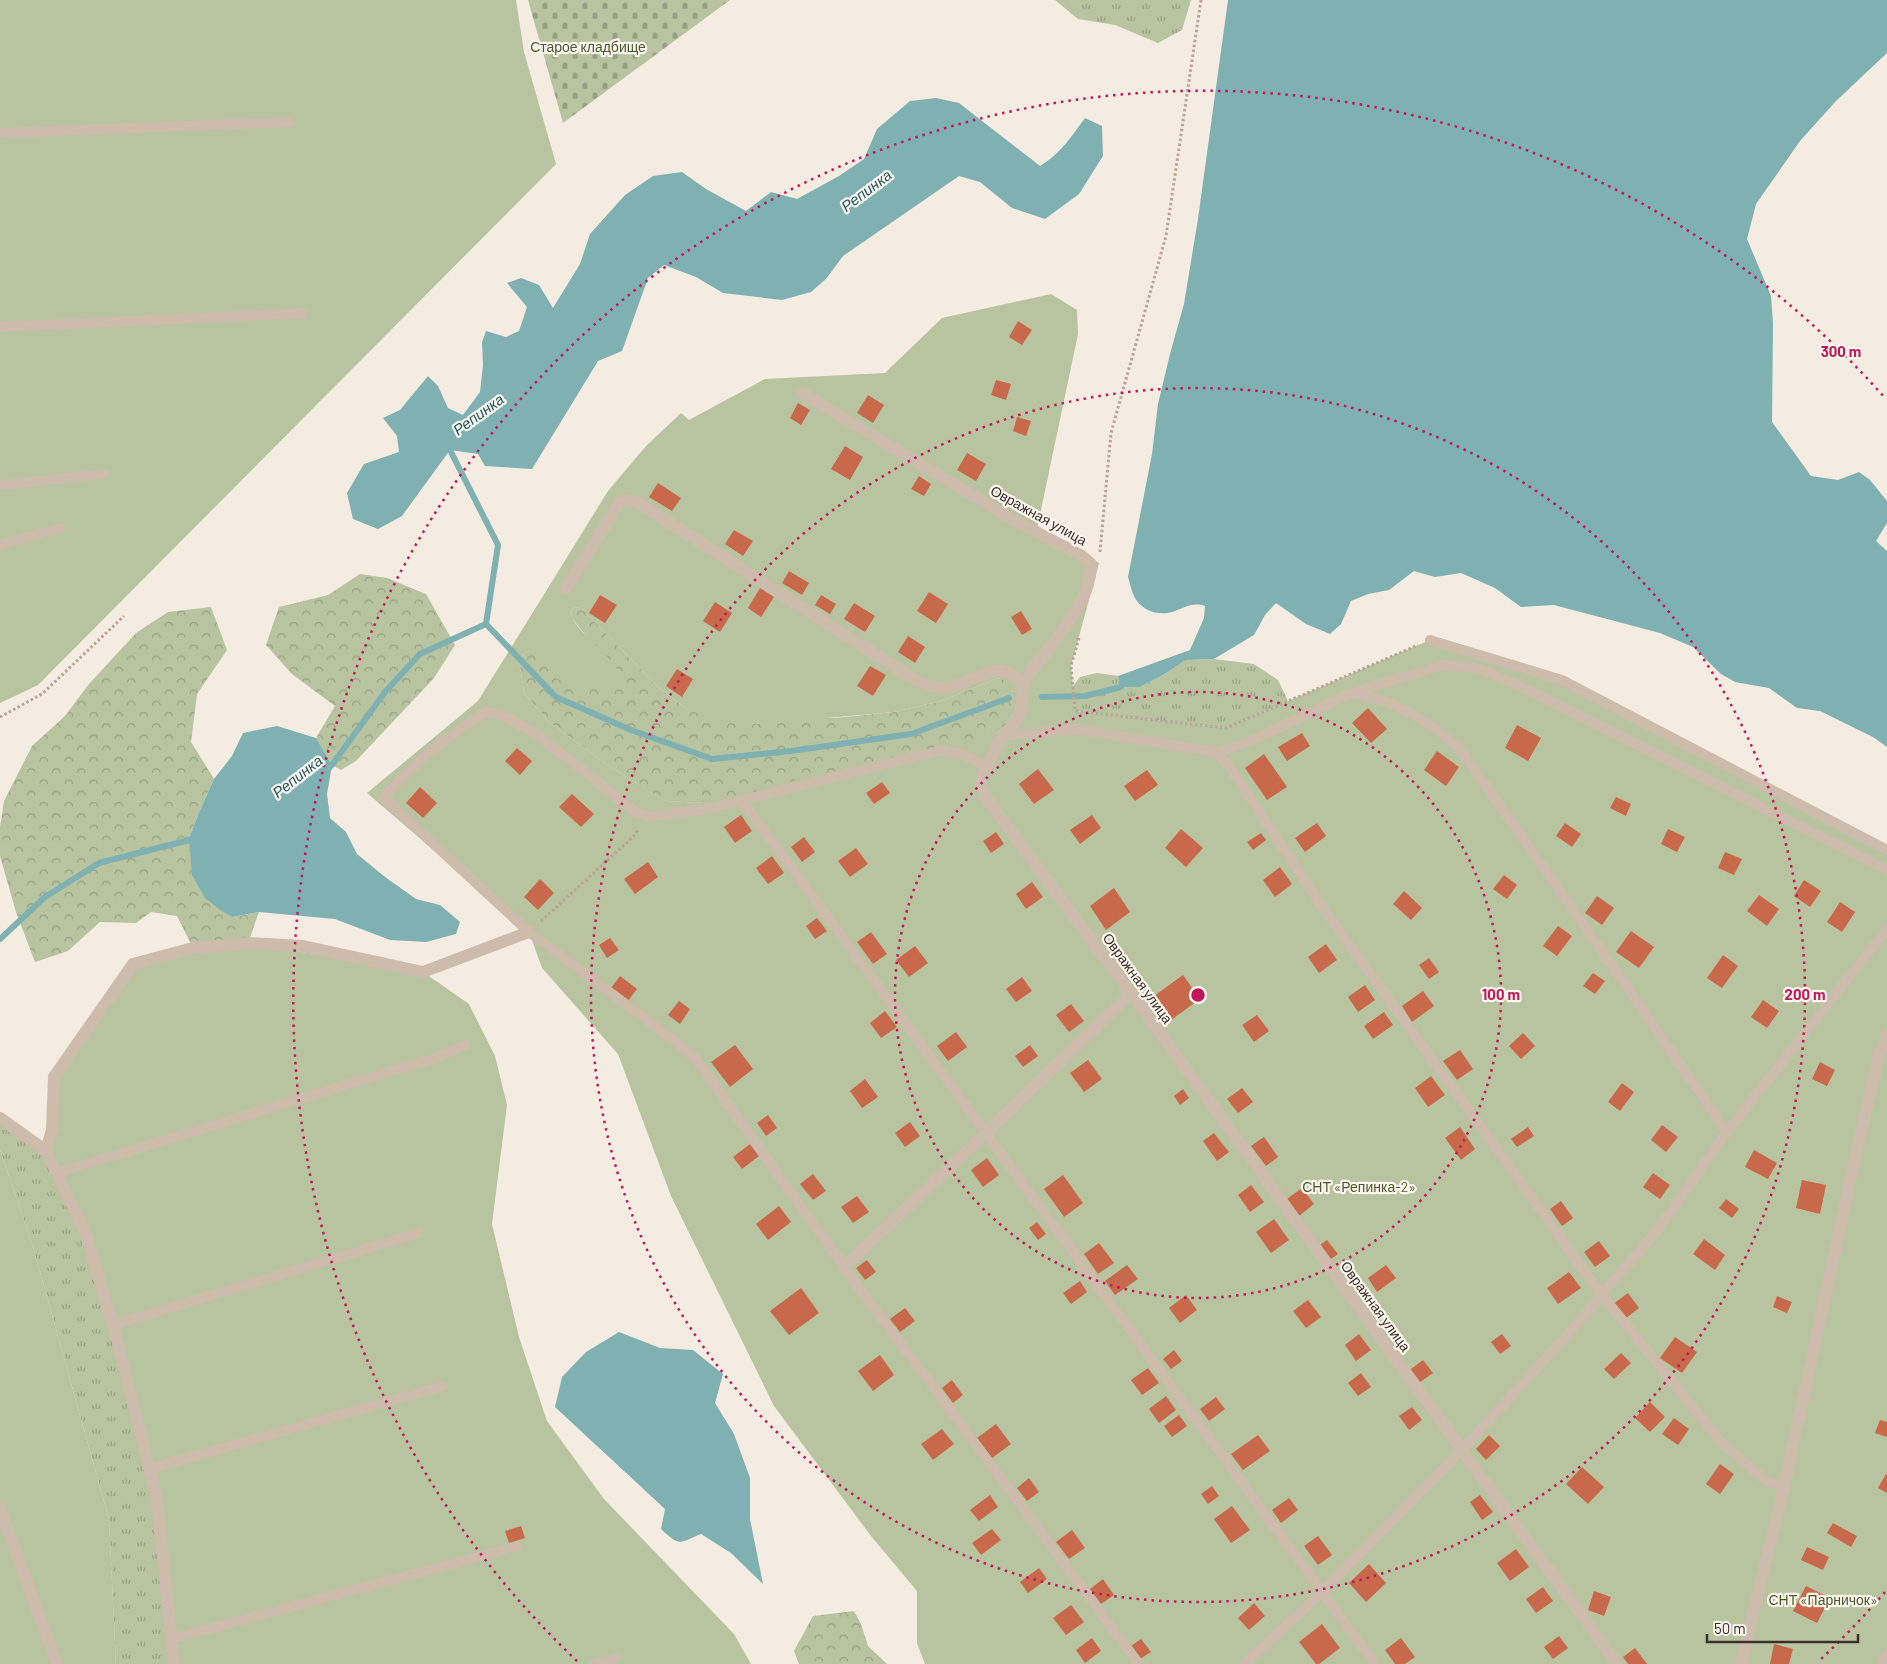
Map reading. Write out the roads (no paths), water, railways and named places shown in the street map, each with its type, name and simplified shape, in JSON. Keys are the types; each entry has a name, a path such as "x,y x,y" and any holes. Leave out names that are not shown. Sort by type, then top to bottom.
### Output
{"street":[{"name":"Овражная улица","path":"802,394 1017,522 1082,556 1089,562 1091,570 1085,591 1075,612 1023,684 1023,702 1019,716 1004,736 986,767 981,784 986,798 1130,992 1617,1664"},
{"path":"566,588 619,504 627,500 639,503 917,681 930,686 945,688 992,671 1004,671 1015,676 1023,684"},
{"path":"46,1151 52,1130 54,1077 133,964 193,948 248,943 303,946 423,972 529,932"},
{"path":"844,1268 1130,992"},
{"path":"1741,1664 1784,1487 1860,1136 1880,1052 1887,1035"},
{"path":"0,1118 46,1151 86,1234 113,1325 157,1498 174,1664"},
{"path":"0,1508 57,1664"}],"lane":[{"path":"0,133 291,122"},
{"path":"0,327 303,313"},
{"path":"0,485 104,474"},
{"path":"0,545 60,528"},
{"path":"1430,640 1562,680 1887,850"},
{"path":"1004,736 1074,728 1216,752 1249,742 1352,693 1443,666 1477,668 1602,726 1887,870"},
{"path":"1352,693 1386,702 1421,720 1451,740 1462,752 1727,1132"},
{"path":"986,767 965,755 942,750 708,809 648,817 637,813 535,733 502,715 485,712 396,782 384,798 529,932 674,1040 696,1059 844,1268 1139,1664"},
{"path":"1216,752 1229,766 1327,913 1602,1295 1722,1443 1765,1480 1784,1487"},
{"path":"742,800 1375,1664"},
{"path":"1245,1664 1322,1592 1462,1450 1568,1334 1656,1232 1727,1132 1887,929"},
{"path":"57,1173 429,1060 465,1045"},
{"path":"113,1325 419,1234"},
{"path":"149,1469 442,1386"},
{"path":"171,1639 518,1546"},
{"path":"1881,1664 1887,1654"},
{"path":"595,1664 616,1658"}],"water":[{"path":"1228,0 1887,0 1887,53 1835,102 1800,141 1756,204 1747,239 1771,296 1773,323 1772,422 1811,476 1838,480 1859,472 1870,480 1887,501 1887,523 1876,541 1887,551 1887,747 1873,737 1820,711 1797,708 1769,688 1735,682 1721,674 1693,647 1660,633 1554,605 1521,607 1495,588 1461,573 1435,577 1414,571 1389,590 1368,594 1351,601 1341,624 1330,634 1306,624 1276,603 1265,615 1254,635 1214,659 1186,660 1140,687 1121,687 1118,676 1190,650 1204,618 1205,606 1201,605 1190,606 1169,613 1157,613 1146,609 1141,606 1134,596 1128,577 1152,454 1158,404 1184,304 1198,219"},
{"path":"936,98 959,103 1040,166 1059,151 1085,118 1102,126 1103,156 1079,194 1045,219 1012,208 980,182 959,176 843,256 826,279 811,292 782,300 723,293 696,277 664,265 648,278 622,351 598,361 532,469 485,466 478,454 450,450 402,516 378,529 353,519 347,493 364,464 399,452 397,436 383,418 400,410 428,376 438,386 448,408 463,415 480,392 483,365 482,342 486,331 506,337 519,331 527,307 507,283 521,278 539,285 553,308 580,264 590,234 625,195 653,176 682,172 706,189 746,211 771,192 797,199 839,176 864,159 877,129 910,101"},
{"path":"277,726 316,738 332,765 327,794 330,818 346,832 357,854 416,899 440,905 460,922 456,934 426,942 390,940 335,919 259,912 232,917 205,898 192,875 189,839 198,815 214,779 232,756 243,733"},
{"path":"619,1332 660,1348 693,1350 723,1374 715,1403 734,1434 750,1478 750,1519 763,1584 731,1553 701,1534 680,1542 667,1535 661,1529 665,1509 555,1407 562,1377 586,1352"}],"waterway":[{"name":"Репинка","path":"327,770 385,692 420,654 486,624 498,545 450,450 456,446"},
{"path":"486,624 556,697 631,730 712,759 791,751 911,734 1009,698"},
{"path":"1042,697 1085,696 1121,687"},
{"name":"Репинка","path":"0,939 45,897 99,863 197,838"}],"park label":[{"name":"Старое кладбище","path":"588,46"},
{"name":"СНТ «Репинка-2»","path":"1359,1186"},
{"name":"СНТ «Парничок»","path":"1823,1599"}]}
